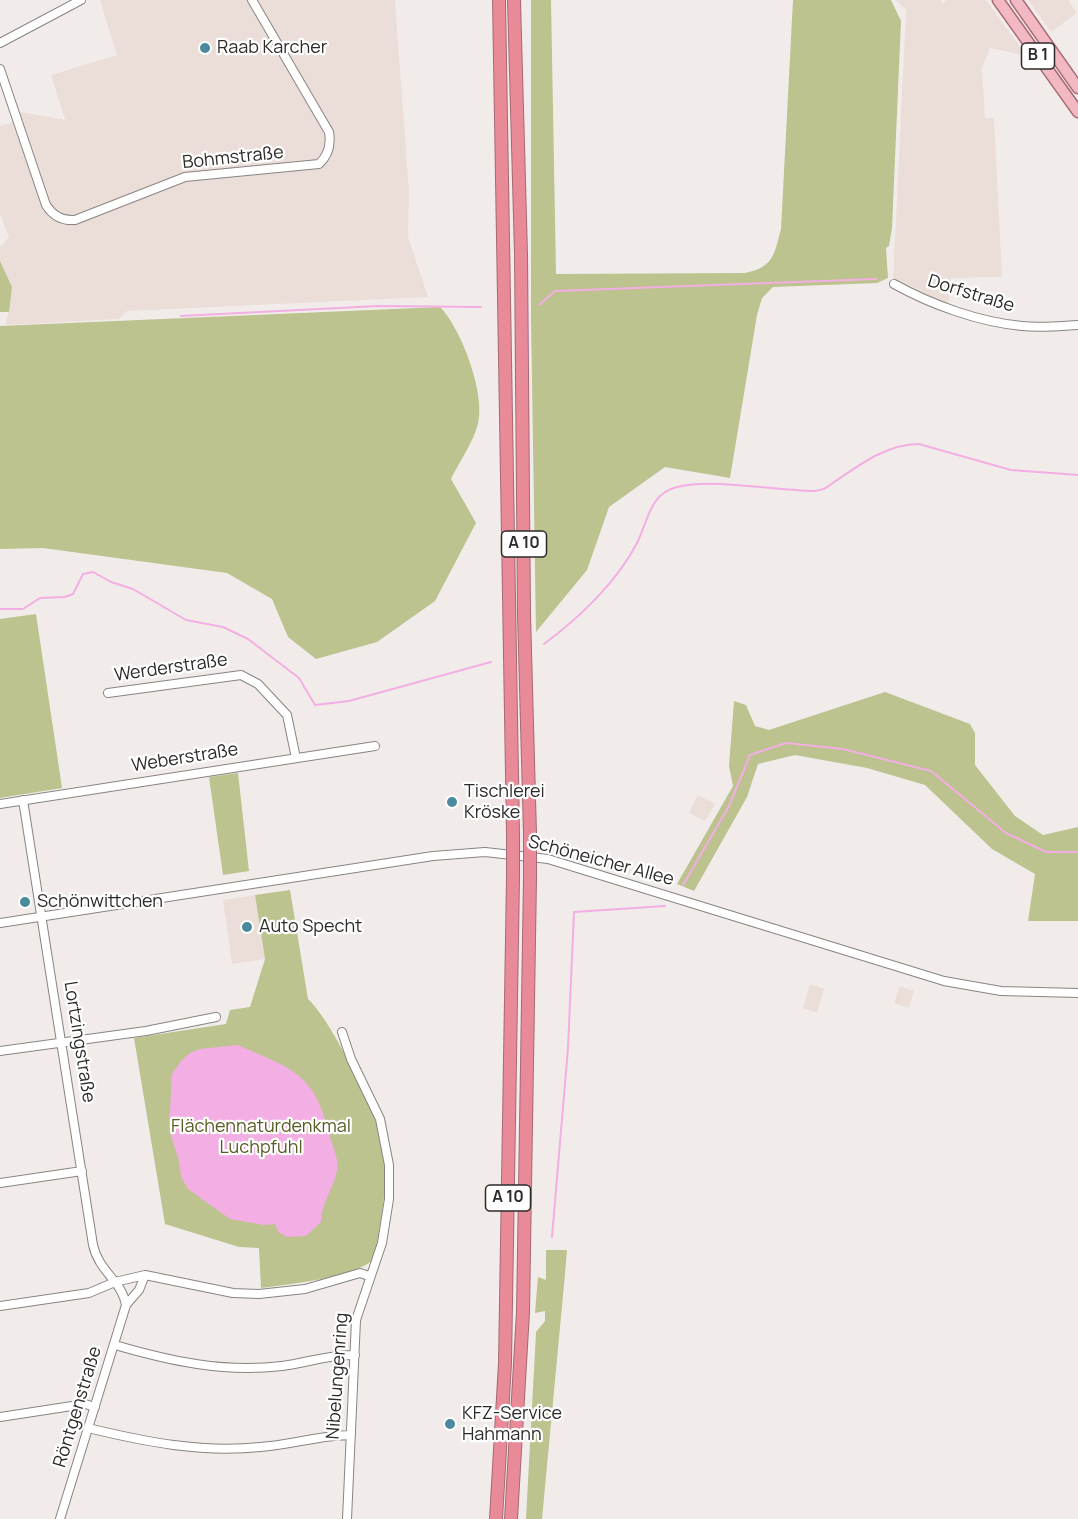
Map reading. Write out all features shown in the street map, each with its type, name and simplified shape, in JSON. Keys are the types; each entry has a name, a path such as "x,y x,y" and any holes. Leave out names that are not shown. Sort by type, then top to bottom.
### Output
{"highway":[{"name":"A 10","path":"496,1519 505,1363 513,878 498,0"},
{"name":"A 10","path":"512,1519 523,1312 530,878 524,614 521,254 514,17 516,0"}],"main road":[{"name":"B 1","path":"998,0 1078,112"},
{"name":"B 1","path":"1016,0 1078,88"}],"street":[{"path":"0,43 81,0"},
{"name":"Bohmstraße","path":"0,69 46,205 52,213 62,219 75,220 185,177 319,164 331,142 329,132 252,0"},
{"name":"Dorfstraße","path":"894,284 970,315 1003,323 1035,327 1078,325"},
{"name":"Werderstraße","path":"108,693 241,675 258,684 287,715 296,758"},
{"name":"Weberstraße","path":"0,804 375,746"},
{"name":"Lortzingstraße","path":"23,800 96,1259 115,1282"},
{"name":"Schöneicher Allee","path":"0,923 433,856 505,853 555,861 944,981 994,991 1078,993"},
{"path":"0,1051 146,1031 216,1017"},
{"name":"Nibelungenring","path":"342,1032 351,1059 380,1119 389,1158 387,1220 382,1243 357,1312 347,1519"},
{"path":"0,1183 82,1171"},
{"path":"0,1306 89,1293 115,1282 145,1275 233,1293 260,1294 305,1289 360,1273 369,1276"},
{"name":"Röntgenstraße","path":"60,1519 126,1305 139,1290 145,1275"},
{"path":"115,1282 124,1295 126,1305"},
{"path":"115,1345 175,1360 227,1369 282,1366 355,1354"},
{"path":"0,1417 85,1404 95,1407"},
{"path":"88,1428 149,1442 218,1449 260,1448 325,1436 351,1435"},
{"path":"337,1519 347,1519"}],"shaded area":[{"path":"100,0 395,0 409,192 408,237 428,297 127,311 119,319 6,325 12,287 0,261 0,247 9,237 0,214 0,126 11,123 21,112 65,120 51,75 117,55"},
{"path":"896,0 940,0 943,3 947,0 986,0 1027,56 990,48 982,68 985,118 994,118 1002,277 951,278 948,304 893,282 906,10"},
{"path":"1028,0 1068,0 1077,13 1051,32"},
{"path":"698,795 715,804 705,821 689,813"},
{"path":"255,895 265,959 232,964 223,900"},
{"path":"810,984 824,989 817,1013 803,1008"},
{"path":"900,986 914,991 909,1008 894,1003"},
{"path":"238,1045 273,1060 298,1075 316,1097 323,1113 336,1156 337,1170 323,1209 321,1222 306,1236 287,1237 278,1232 275,1224 264,1225 230,1219 188,1189 181,1177 179,1161 169,1129 172,1074 190,1053 200,1049"}],"green space":[{"path":"531,0 551,0 556,274 745,273 762,267 774,253 781,229 793,0 891,0 901,21 892,228 889,246 886,248 888,278 877,283 773,287 762,298 757,315 730,478 665,467 609,507 587,570 536,632 531,318"},
{"path":"0,261 12,287 9,312 0,312"},
{"path":"440,307 463,345 475,379 478,396 480,411 476,431 451,479 476,523 435,601 377,642 316,659 288,637 272,599 227,573 43,548 0,549 0,326"},
{"path":"36,614 62,788 0,798 0,619"},
{"path":"885,692 970,724 975,733 975,765 1015,816 1043,835 1078,827 1078,921 1028,921 1035,874 992,849 925,785 867,768 795,755 758,764 747,797 694,891 677,884 733,786 729,766 734,701 746,705 755,726 769,730"},
{"path":"238,773 249,871 223,875 209,777"},
{"name":"Flächennaturdenkmal Luchpfuhl","path":"290,890 308,999 318,1010 341,1048 373,1115 384,1149 385,1190 375,1258 354,1271 305,1282 261,1288 259,1248 239,1247 165,1224 134,1038 226,1024 230,1010 250,1007 265,959 255,895"},
{"path":"546,1250 567,1250 542,1519 526,1519 536,1332 545,1321 545,1311 535,1313 538,1277 546,1280"}],"waterway":[{"path":"539,305 555,291 876,279"},
{"path":"181,316 378,306 481,307"},
{"path":"544,644 584,611 608,585 637,543 655,502 668,490 677,487 727,484 815,491 824,489 857,466 881,453 893,448 919,444 1011,470 1078,475"},
{"path":"0,609 23,609 40,598 65,597 73,594 83,574 93,572 111,582 133,589 186,620 223,627 248,639 299,678 315,705 349,701 491,662"},
{"path":"683,885 729,806 750,755 786,743 843,749 931,771 1006,833 1046,852 1078,852"},
{"path":"552,1237 568,1048 574,912 665,906"}],"place":[{"name":"Raab Karcher","path":"205,48"},
{"name":"Tischlerei Kröske","path":"452,802"},
{"name":"Schönwittchen","path":"25,902"},
{"name":"Auto Specht","path":"247,927"},
{"name":"KFZ-Service Hahmann","path":"450,1424"}]}
